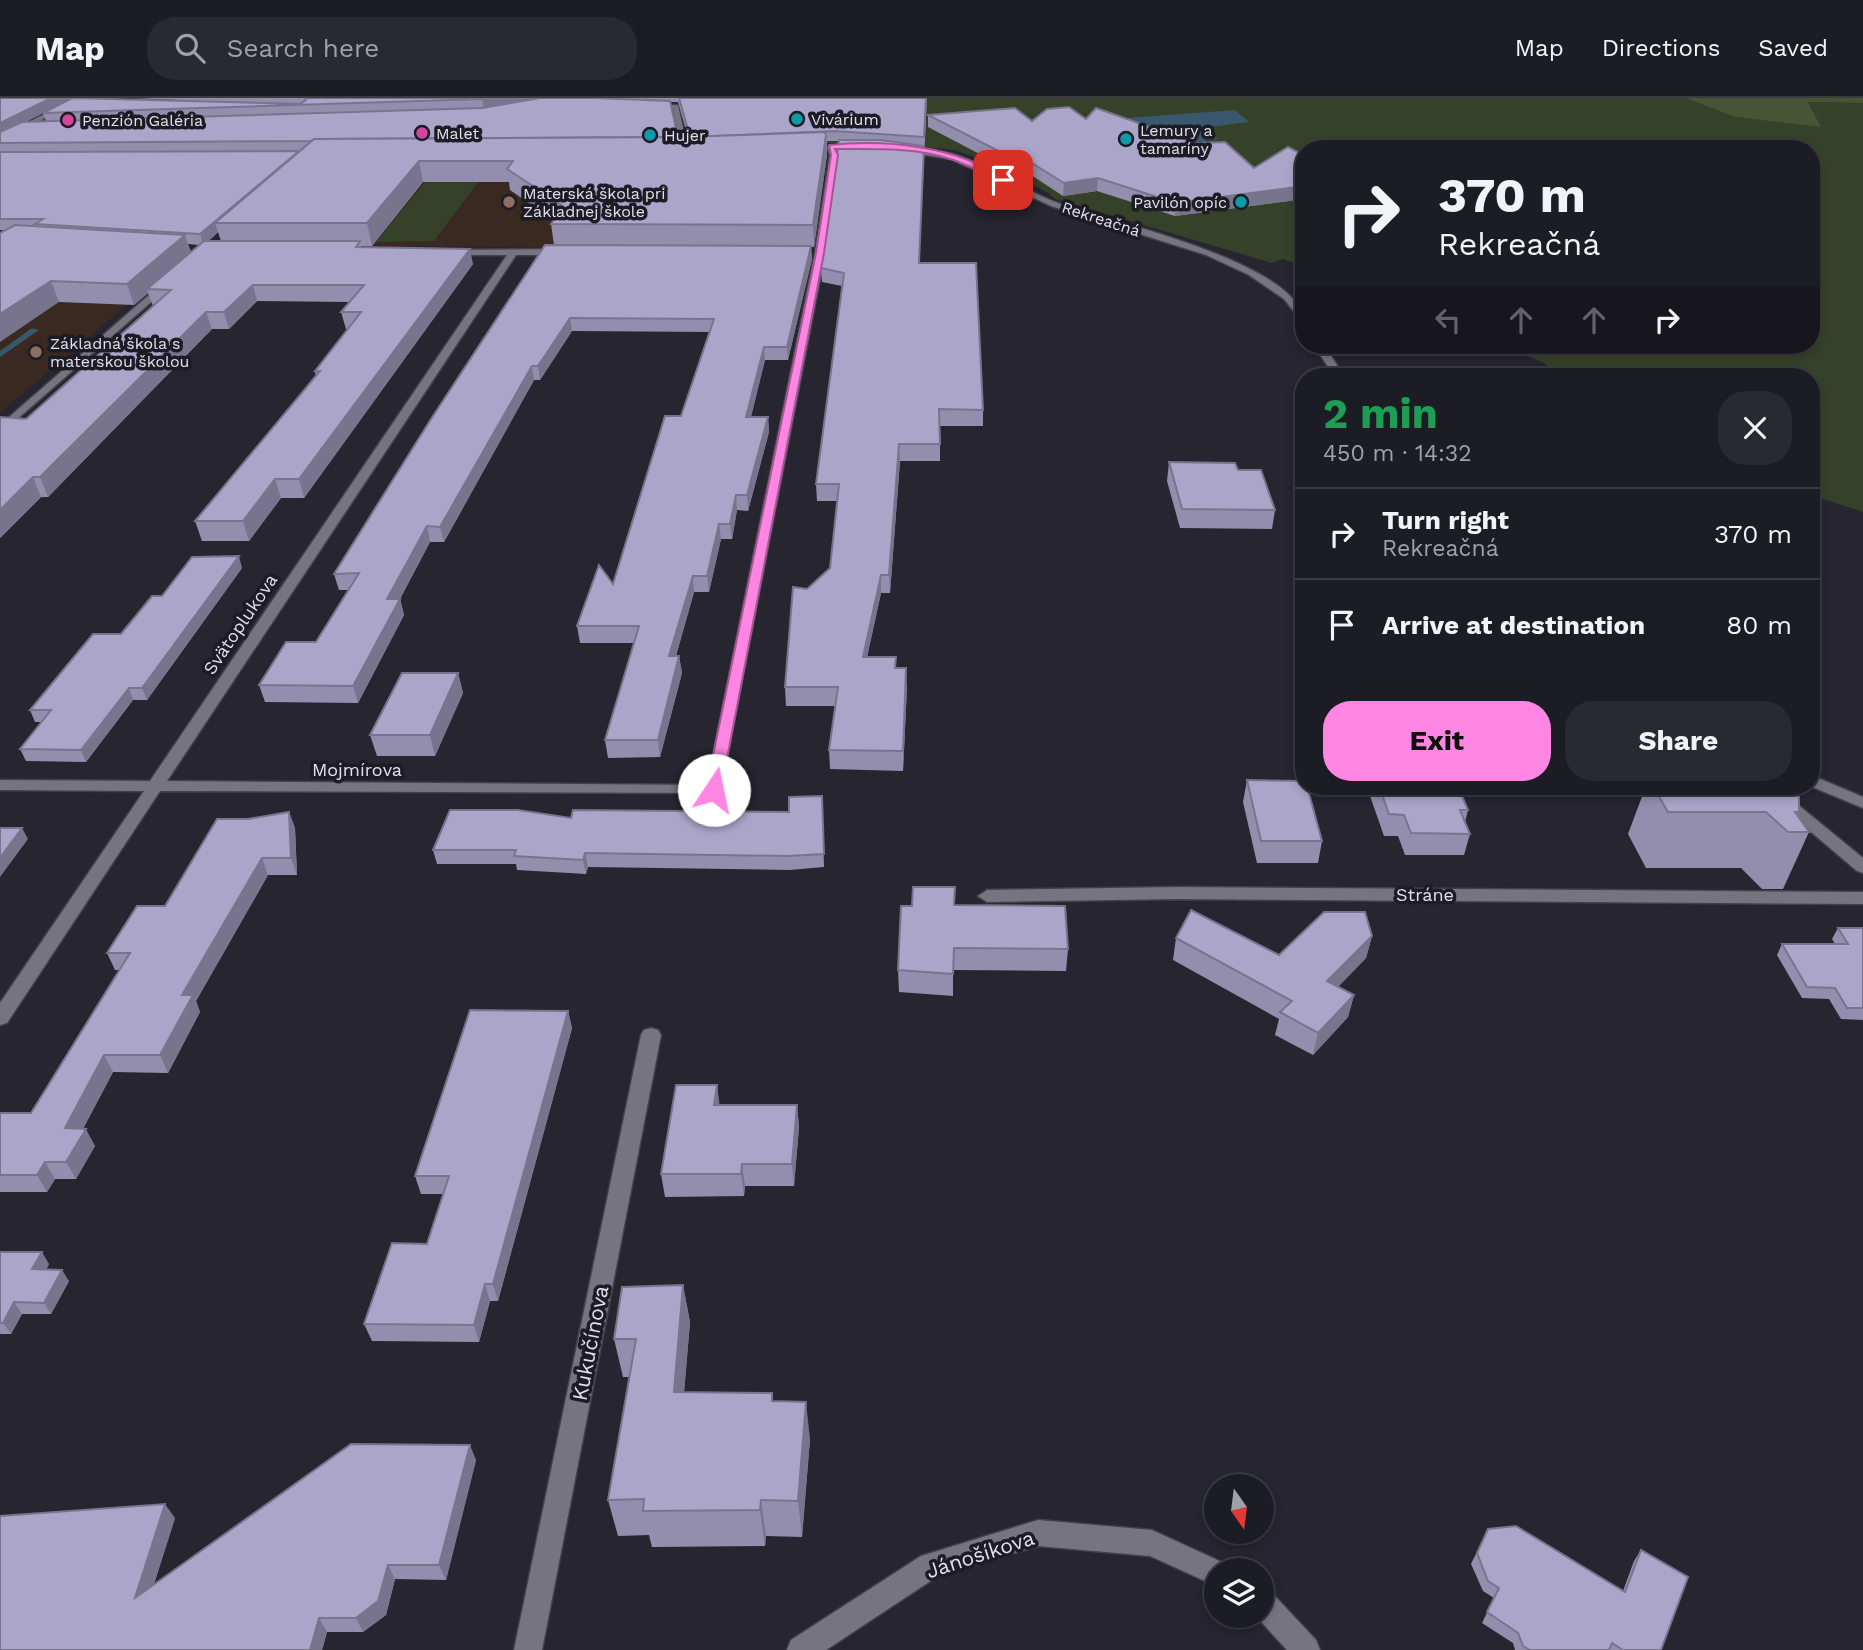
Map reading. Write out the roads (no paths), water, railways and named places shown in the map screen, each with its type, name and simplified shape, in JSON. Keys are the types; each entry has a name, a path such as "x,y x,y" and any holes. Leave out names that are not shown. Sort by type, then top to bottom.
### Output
{"street":[{"path":"0,139 82,98"},
{"path":"73,102 95,103"},
{"path":"644,106 676,106 686,153"},
{"path":"25,127 49,127"},
{"name":"Mojmírova","path":"0,785 714,790 813,253 834,155 831,147"},
{"path":"819,148 844,147"},
{"name":"Rekreačná","path":"893,148 953,157 1054,204 1209,253 1252,273 1288,297 1295,308"},
{"path":"673,153 698,153"},
{"path":"443,252 571,252"},
{"name":"Svätoplukova","path":"0,1018 513,252"},
{"path":"0,430 174,278"},
{"path":"1820,784 1863,803"},
{"path":"1776,795 1863,867"},
{"name":"Stráne","path":"986,896 1191,893 1863,898"},
{"name":"Kukučínova","path":"528,1650 650,1035"},
{"name":"Jánošíkova","path":"801,1650 931,1565 1038,1533 1152,1543 1204,1567"},
{"path":"1274,1616 1306,1650"}],"water":[{"path":"1235,110 1249,122 1201,128 1219,139 1205,140 1206,143 1195,145 1164,139 1127,118"}],"waterway":[{"path":"0,355 35,330"}],"place":[{"name":"Vivárium","path":"797,119"},
{"name":"Penzión Galéria","path":"68,120"},
{"name":"Malet","path":"422,133"},
{"name":"Hujer","path":"650,135"},
{"name":"Lemury a tamaríny","path":"1126,139"},
{"name":"Materská škola pri Základnej škole","path":"509,202"},
{"name":"Pavilón opíc","path":"1241,202"},
{"name":"Základná škola s materskou školou","path":"36,352"}]}
